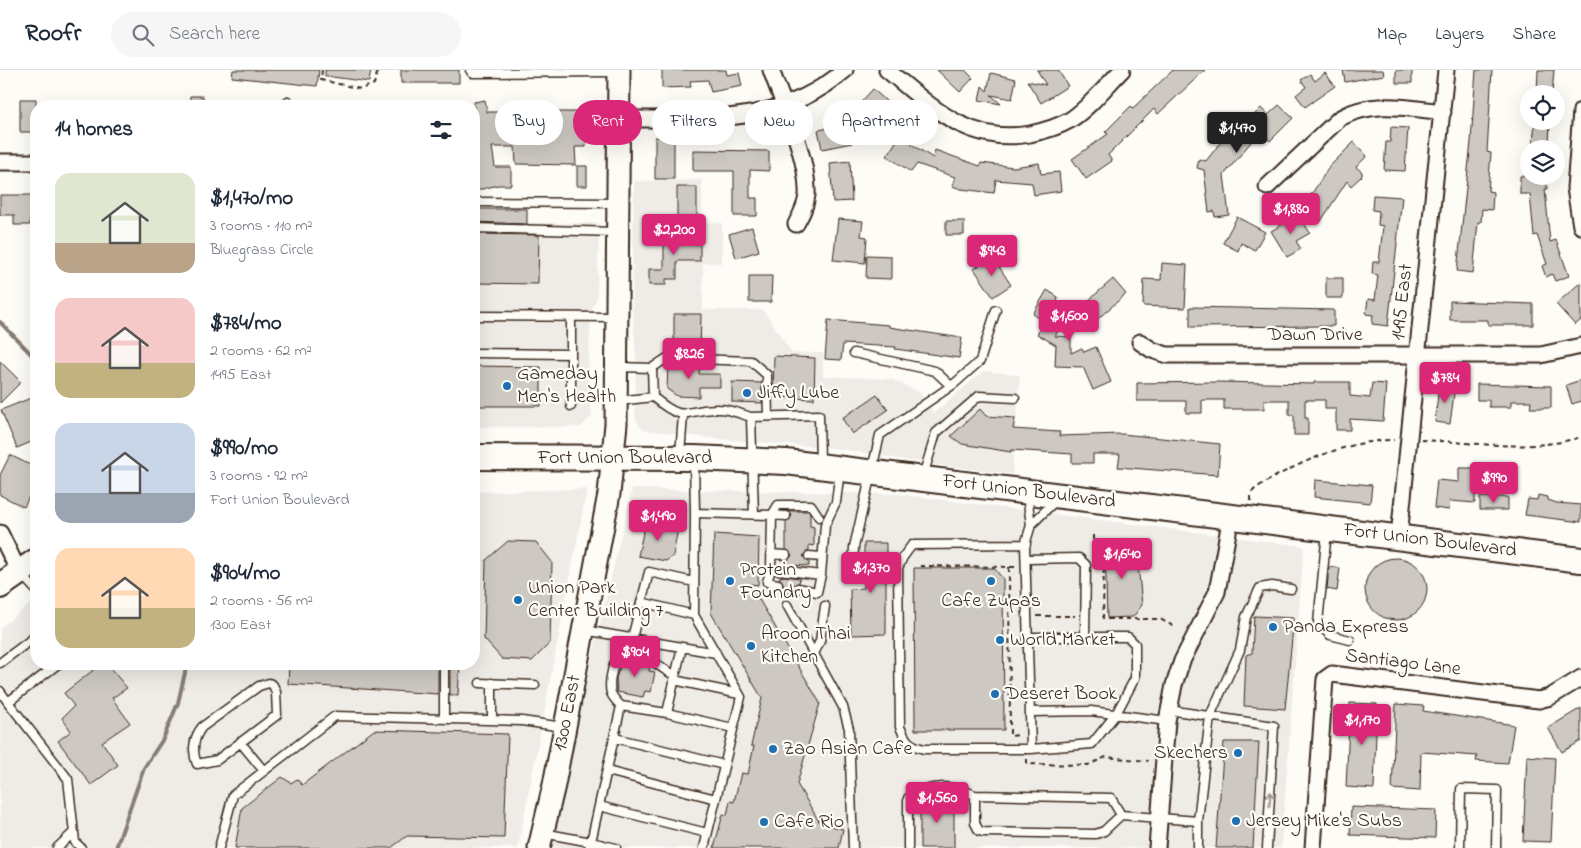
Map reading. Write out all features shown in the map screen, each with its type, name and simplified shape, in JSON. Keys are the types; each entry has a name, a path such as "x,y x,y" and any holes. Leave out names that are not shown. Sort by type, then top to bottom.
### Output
{"main road":[{"name":"1300 East","path":"619,100 620,71"},
{"name":"1300 East","path":"541,840 565,727 609,494 613,458 617,368 619,145"},
{"name":"Fort Union Boulevard","path":"480,457 752,459 923,478 1581,560"},
{"path":"0,586 28,566"}],"street":[{"path":"771,70 782,100"},
{"path":"798,100 816,92 845,70"},
{"path":"887,70 937,111 962,126 988,135 1016,136 1046,131 1070,120 1122,70"},
{"name":"1495 East","path":"1399,538 1446,70"},
{"path":"1267,186 1340,118 1350,112 1381,106 1443,112"},
{"path":"1581,111 1575,188 1581,226"},
{"path":"642,119 745,116"},
{"path":"796,224 804,210 807,194 797,145"},
{"path":"0,162 30,162"},
{"name":"Dawn Drive","path":"1140,342 1152,350 1167,355 1541,355 1581,346"},
{"path":"1157,848 1168,716 1182,660 1217,592 1231,516"},
{"path":"0,533 28,566"},
{"path":"0,556 28,566"},
{"name":"Santiago Lane","path":"1313,848 1325,679 1332,674 1539,700 1550,697 1581,678"}],"lane":[{"path":"470,70 472,73 620,71"},
{"path":"480,202 618,203"},
{"path":"480,228 617,232"},
{"path":"853,572 854,546 880,435 951,386 980,361 996,310"},
{"path":"480,316 616,317"},
{"path":"571,317 571,406"},
{"path":"480,353 571,354"},
{"path":"854,353 935,372 951,386"},
{"path":"617,368 652,368 667,358 751,361 767,375 768,416"},
{"path":"652,368 653,396 668,409 683,415 720,408 751,417 819,414 836,502 823,517 821,575 817,592 798,588"},
{"path":"616,401 653,396"},
{"path":"923,478 936,432 979,396 1015,398"},
{"path":"683,415 695,513 694,615 740,697 704,848"},
{"path":"751,417 754,515"},
{"path":"1027,492 1031,525 1026,544 1030,712 1029,752"},
{"path":"1031,525 1044,515 1060,496"},
{"path":"778,584 767,582 771,569 772,515 778,505 811,505 823,517"},
{"path":"695,513 786,516"},
{"path":"810,517 823,517"},
{"path":"1327,528 1318,623 1330,635 1350,640"},
{"path":"1026,544 912,545 907,550 898,568 900,727 905,740 910,745 924,749 1029,752 1092,744 1116,714 1135,678 1135,644 1128,637 1028,637"},
{"path":"771,554 786,555"},
{"path":"809,556 821,557"},
{"path":"1026,559 1079,558 1086,564 1085,637"},
{"path":"771,569 821,575"},
{"path":"632,638 649,572 694,582"},
{"path":"1198,848 1198,822 1210,716 1240,650 1246,617 1260,588 1272,586 1291,589"},
{"path":"641,602 694,615"},
{"path":"787,605 843,707 849,729 853,848"},
{"path":"814,654 820,641 825,606"},
{"path":"584,630 716,653"},
{"path":"0,663 30,640"},
{"path":"667,713 682,647"},
{"path":"733,728 667,713 621,706 614,698 610,686 615,660 622,652 634,651 646,655 659,668 675,677 738,694"},
{"path":"8,702 50,670"},
{"path":"444,670 444,719"},
{"path":"269,683 273,685 276,692 277,714 240,742 217,760 197,764 194,744 196,734 259,686 269,683"},
{"path":"480,683 535,685"},
{"path":"492,683 492,720"},
{"path":"0,691 68,779 75,842 81,848"},
{"path":"590,845 621,706"},
{"path":"1030,712 1091,711 1116,714 1210,716 1274,726 1267,848"},
{"path":"219,848 233,795 335,716 522,721 565,727"},
{"path":"615,738 724,765"},
{"path":"240,742 264,771"},
{"path":"606,770 716,799"},
{"path":"908,848 908,798 922,789 957,788 975,795 1111,798 1121,815"},
{"path":"1460,848 1461,789 1497,790 1496,848"},
{"path":"975,795 975,823 979,831 984,832 1096,834 1104,831 1121,815 1198,822"},
{"path":"598,806 707,833"},
{"path":"57,848 74,832"},
{"path":"541,840 616,848"}],"path":[{"path":"322,70 321,80 361,89 374,84 378,70"},
{"path":"1419,439 1498,446 1525,446 1581,437"},
{"path":"1251,499 1251,493 1256,488 1312,459 1361,445 1396,440"},
{"path":"1093,535 1093,550 1104,550 1103,619"},
{"path":"920,566 1016,567 1016,561"},
{"path":"1009,567 1010,736 1020,735"},
{"path":"1037,616 1077,616"},
{"path":"1098,617 1103,619 1160,619 1175,627"},
{"path":"1009,625 1014,625"},
{"path":"1029,752 1027,764 1088,765 1106,757 1148,761"}],"shaded area":[{"path":"702,180 702,222 722,223 722,263 703,263 703,310 763,310 792,353 823,353 823,376 891,379 919,392 934,413 983,371 1020,375 1012,474 922,463 842,449 717,439 645,430 640,427 635,417 636,356 632,303 634,181"},
{"path":"480,223 599,223 597,297 591,311 588,375 592,416 581,427 480,427"},
{"path":"587,489 518,848 0,848 0,628 30,604 30,670 480,670 480,492"},
{"path":"632,489 897,494 1304,546 1281,848 547,848"}],"building":[{"path":"233,70 319,70 317,86 232,77"},
{"path":"325,70 371,70 369,82 325,76"},
{"path":"401,70 459,70 459,83 401,83"},
{"path":"662,70 726,70 727,75 739,73 742,86 711,92 708,80 690,81 691,87 662,88"},
{"path":"937,70 965,70 973,78 960,92"},
{"path":"1037,70 1058,70 1068,86 1041,103 1027,81 1046,85"},
{"path":"1173,70 1205,70 1158,114 1154,109 1108,155 1112,161 1086,179 1072,159 1108,134 1105,132 1131,106 1133,108"},
{"path":"1343,70 1383,70 1384,75 1345,82"},
{"path":"1396,70 1412,70 1412,83 1396,83"},
{"path":"1476,70 1492,70 1487,152 1491,153 1488,191 1493,192 1492,210 1482,209 1481,222 1478,222 1473,273 1457,271 1471,142"},
{"path":"1538,70 1554,70 1553,85 1537,85"},
{"path":"991,73 1016,79 1012,99 991,95 1001,104 979,100 982,86 987,91"},
{"path":"1325,73 1335,86 1305,107 1296,95 1306,87 1301,80 1310,74 1315,81"},
{"path":"873,89 885,100 863,100"},
{"path":"190,96 203,96 203,100 190,100"},
{"path":"20,99 36,99 30,100 30,132 20,132"},
{"path":"485,100 487,112 495,112 495,145 563,145 563,112 573,112 573,145 586,145 586,147 575,147 576,165 516,164 515,147 492,147 495,167 511,167 511,185 498,185 480,190 480,101"},
{"path":"1279,105 1293,118 1270,141 1260,131 1224,175 1229,215 1215,217 1214,211 1209,212 1204,170 1197,168 1199,159 1206,161 1234,125 1239,130 1261,108 1268,115"},
{"path":"1391,127 1408,128 1405,171 1384,170 1386,142 1390,142"},
{"path":"823,129 823,145 842,145 822,149 818,130"},
{"path":"1534,130 1550,130 1549,140 1533,140"},
{"path":"1354,142 1367,156 1356,167 1362,172 1362,176 1351,186 1347,181 1321,221 1302,209 1329,167"},
{"path":"655,145 674,145 674,179 655,179"},
{"path":"894,145 913,145 933,158 935,150 980,166 981,163 1014,167 1039,163 1041,174 1059,172 1061,191 1034,195 1032,183 996,180 994,193 961,189 952,186 955,177 917,164 911,172 887,156"},
{"path":"693,150 769,151 769,171 750,170 750,198 757,198 757,216 734,216 734,171 693,171"},
{"path":"850,161 852,201 833,202 830,163"},
{"path":"577,166 587,166 587,186 577,186"},
{"path":"1520,185 1547,185 1547,189 1545,189 1550,242 1556,240 1569,276 1555,281 1552,274 1546,277 1542,266 1547,264 1537,235 1534,236 1530,194 1520,194"},
{"path":"677,187 697,187 697,221 677,221"},
{"path":"0,195 30,195 30,225 14,225 14,215 0,215"},
{"path":"1373,195 1402,197 1388,326 1372,324 1373,315 1366,314 1368,299 1375,300 1378,275 1372,274 1373,262 1379,262 1383,226 1378,225 1379,211 1372,210"},
{"path":"480,209 527,209 527,224 480,222"},
{"path":"1299,215 1310,233 1296,241 1301,249 1287,257 1271,231"},
{"path":"1237,217 1265,232 1255,250 1241,243 1238,251 1223,243"},
{"path":"838,219 863,221 861,236 867,237 865,263 833,260"},
{"path":"946,221 964,221 964,235 946,235"},
{"path":"752,227 759,251 736,258 729,234"},
{"path":"664,228 683,228 683,244 700,244 700,261 677,261 677,279 666,279 666,285 649,285 649,269 664,269"},
{"path":"480,234 539,235 538,284 480,283"},
{"path":"867,255 891,256 891,279 866,278"},
{"path":"992,256 1011,285 993,297 974,269"},
{"path":"1162,263 1187,265 1185,308 1143,306 1144,279 1161,280"},
{"path":"749,276 772,276 771,302 749,302"},
{"path":"1326,278 1343,278 1343,298 1326,298"},
{"path":"1113,279 1126,294 1093,323 1080,308"},
{"path":"1581,282 1581,320 1575,325 1556,304"},
{"path":"1047,290 1058,297 1057,303 1071,311 1055,336 1071,337 1071,353 1082,348 1084,352 1096,347 1111,382 1093,390 1083,367 1055,366 1056,345 1037,334 1045,322 1033,314"},
{"path":"1450,301 1533,304 1533,325 1488,325 1488,320 1450,320"},
{"path":"1190,307 1334,310 1334,326 1190,327"},
{"path":"674,314 701,314 700,354 674,353"},
{"path":"828,320 889,325 889,327 962,338 959,358 895,349 896,347 843,344 841,360 825,359"},
{"path":"774,356 815,358 814,399 773,397"},
{"path":"0,361 21,382 0,403"},
{"path":"668,364 700,365 699,374 720,374 720,387 699,387 699,397 677,396 667,389"},
{"name":"Gameday Men's Health","path":"480,366 541,367 541,406 480,406"},
{"path":"1581,380 1581,401 1572,404 1566,385"},
{"name":"Jiffy Lube","path":"732,382 762,383 762,403 732,402"},
{"path":"1314,382 1350,382 1350,396 1370,398 1372,383 1386,384 1383,421 1350,419 1350,430 1336,430 1336,409 1325,409 1325,400 1305,400 1305,418 1308,418 1308,435 1294,435 1294,415 1289,415 1289,400 1264,400 1264,409 1224,409 1224,400 1202,400 1202,413 1186,413 1186,401 1137,401 1137,383 1314,384"},
{"path":"1439,384 1455,386 1450,424 1435,422"},
{"path":"1477,384 1551,386 1551,408 1530,408 1531,401 1511,401 1511,407 1489,407 1489,400 1477,400"},
{"path":"877,395 888,410 852,434 842,418"},
{"path":"30,398 30,443 17,448 1,410"},
{"path":"980,409 986,416 1015,418 1013,429 1060,432 1059,436 1122,434 1220,444 1218,475 1118,467 1120,454 1093,454 1093,463 1072,463 1072,454 1011,450 1011,452 962,444 951,436"},
{"path":"10,455 30,465 30,495 24,507 0,495 0,475"},
{"path":"1459,468 1475,468 1475,503 1450,501 1449,510 1434,508 1437,480 1459,482"},
{"path":"1315,480 1372,485 1370,503 1314,497"},
{"path":"1538,495 1548,497 1548,500 1557,503 1581,505 1581,522 1525,515 1528,499 1537,500"},
{"path":"1480,497 1508,497 1508,510 1480,510"},
{"path":"787,511 808,511 810,513 810,526 814,527 814,546 809,545 809,550 803,556 809,562 809,566 786,565 786,561 792,555 786,549 786,522 792,516"},
{"path":"652,524 678,528 673,556 666,561 638,556 644,528"},
{"path":"714,534 759,537 758,585 750,584 820,703 797,784 820,823 843,829 839,848 714,848 723,814 727,815 730,801 734,802 741,773 748,774 754,746 751,746 762,698 711,613"},
{"path":"1130,540 1137,554 1142,605 1133,617 1107,618 1105,541"},
{"name":"Union Park Center Building 7","path":"508,541 536,542 552,562 550,643 532,661 502,659 484,639 486,560"},
{"path":"864,543 886,543 886,634 851,635 850,589 864,588"},
{"path":"1396,558 1408,560 1418,567 1425,577 1427,589 1425,601 1418,611 1408,618 1396,620 1384,618 1374,611 1367,601 1365,589 1367,577 1374,567 1384,560"},
{"path":"1329,567 1340,568 1337,591 1327,589"},
{"path":"914,568 994,568 1003,579 1004,730 915,730"},
{"path":"779,577 800,578 799,583 793,586 793,590 797,594 778,590 784,585"},
{"path":"1254,616 1294,618 1285,709 1244,706 1246,655 1252,653"},
{"path":"623,659 646,663 650,666 649,671 655,672 651,692 645,691 643,697 617,692 616,678"},
{"path":"93,670 112,670 127,688 112,698 130,723 102,742 118,765 91,785 58,741 71,731 62,718 74,706 64,693"},
{"path":"289,670 438,670 438,694 288,684"},
{"path":"450,670 460,670 458,695 450,695"},
{"path":"1350,703 1377,704 1374,789 1346,787"},
{"path":"1396,704 1424,706 1423,711 1514,725 1508,763 1476,761 1477,756 1421,752 1420,791 1392,789"},
{"path":"1581,708 1581,741 1562,752 1548,728"},
{"path":"374,730 508,734 504,838 407,836 391,848 235,848 242,808 282,777 291,783 297,779 302,785"},
{"path":"1224,742 1259,742 1253,848 1216,848"},
{"path":"1527,756 1555,758 1551,842 1523,841"},
{"path":"920,801 954,801 954,848 920,848"},
{"path":"1351,807 1436,810 1435,838 1350,835"}],"waterway":[{"path":"0,322 30,353"},
{"path":"116,848 144,768 163,739 178,703 186,670"}],"place":[{"name":"Gameday Men's Health","path":"507,386"},
{"name":"Jiffy Lube","path":"747,393"},
{"name":"Protein Foundry","path":"730,581"},
{"name":"Cafe Zupas","path":"991,581"},
{"name":"Union Park Center Building 7","path":"518,600"},
{"name":"Panda Express","path":"1273,627"},
{"name":"World Market","path":"1000,640"},
{"name":"Aroon Thai Kitchen","path":"751,646"},
{"name":"Deseret Book","path":"995,694"},
{"name":"Zao Asian Cafe","path":"773,749"},
{"name":"Skechers","path":"1238,753"},
{"name":"Jersey Mike's Subs","path":"1236,821"},
{"name":"Cafe Rio","path":"764,822"}]}
